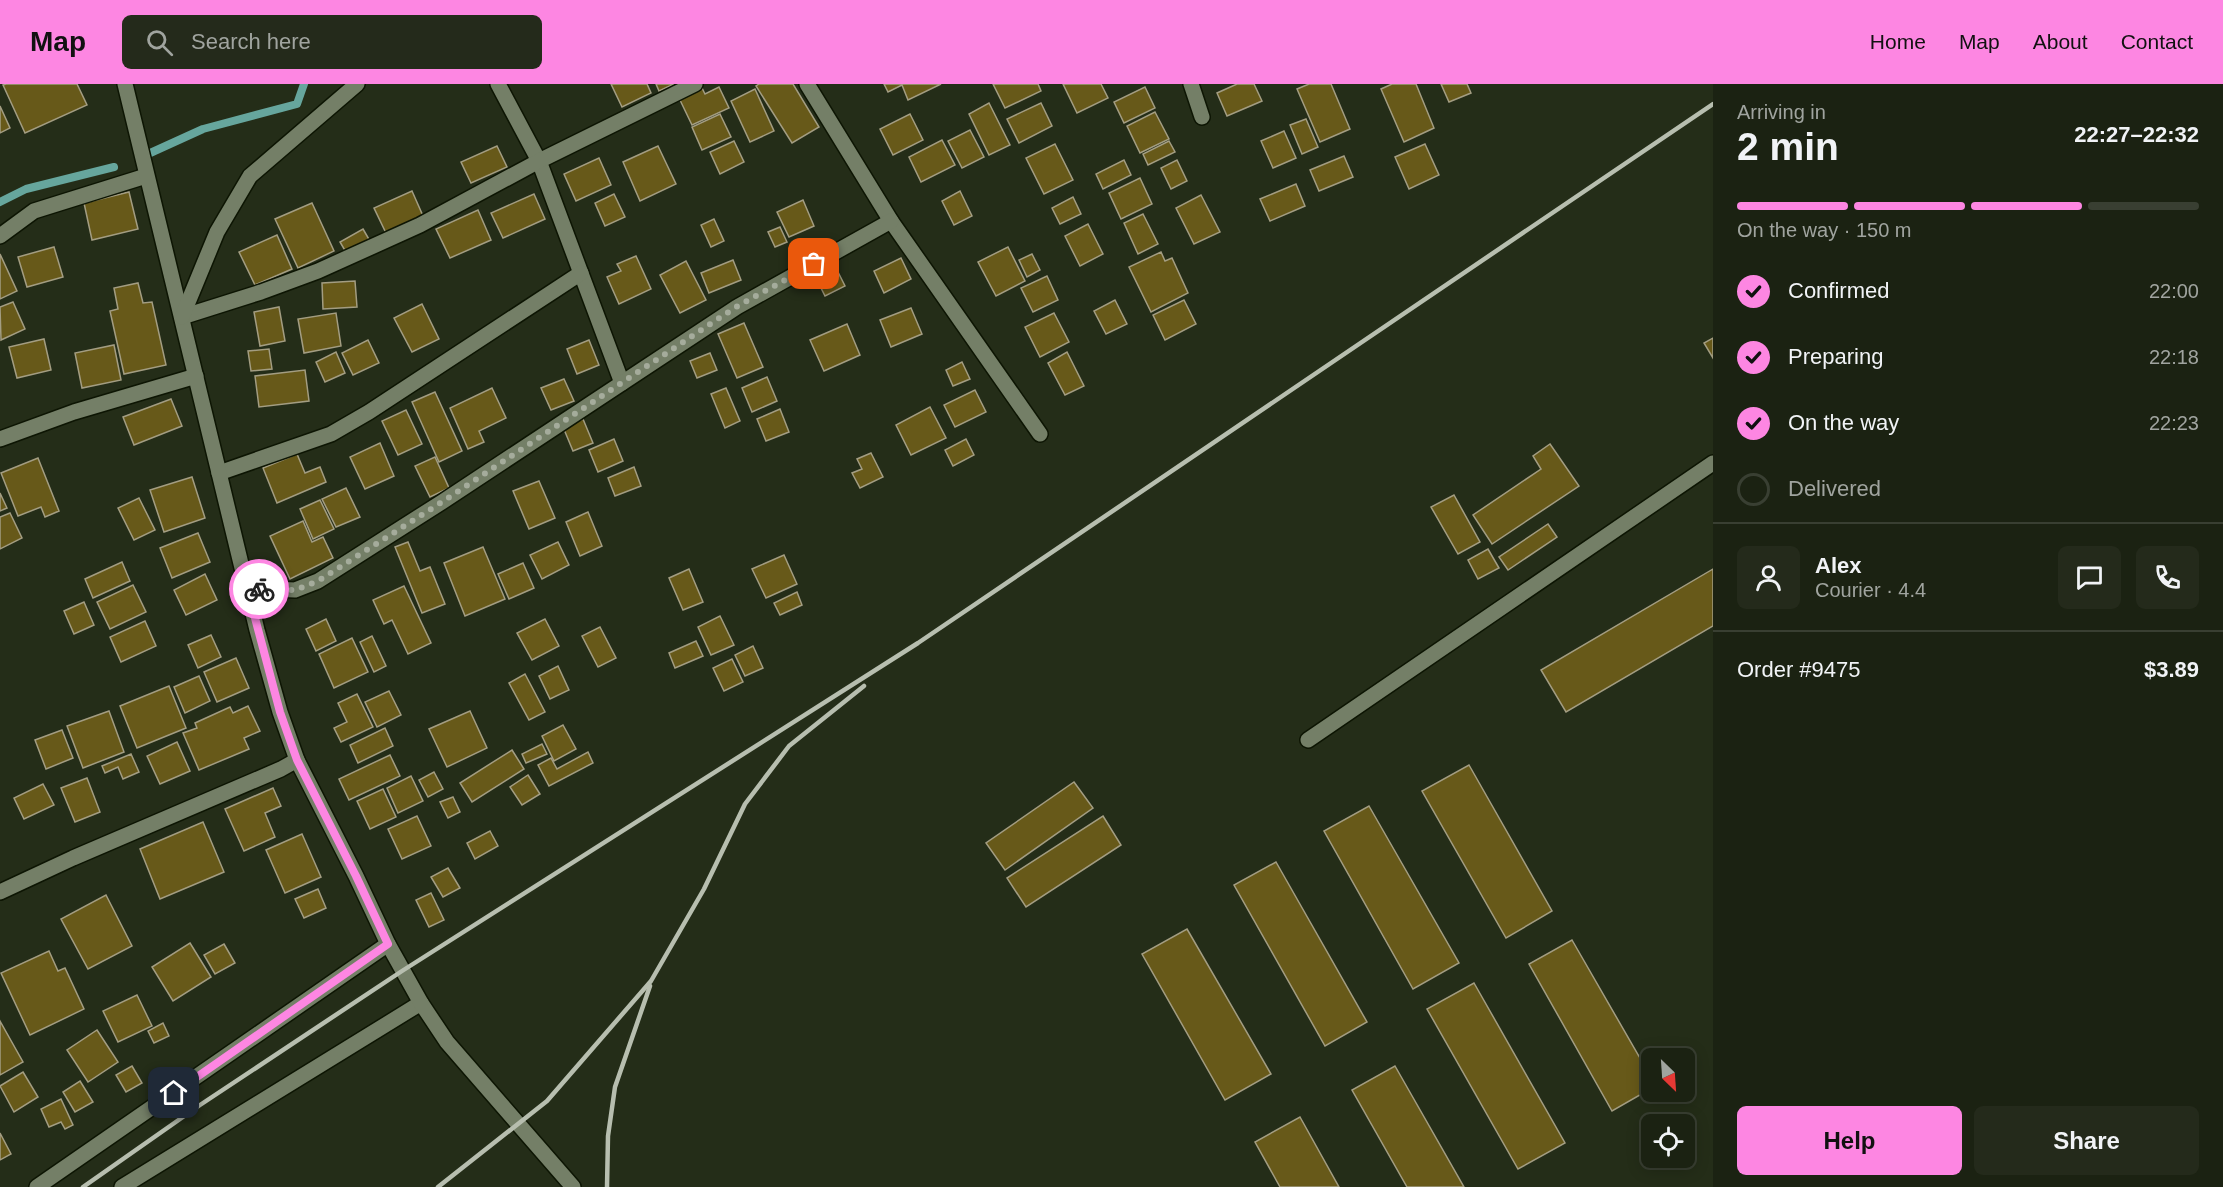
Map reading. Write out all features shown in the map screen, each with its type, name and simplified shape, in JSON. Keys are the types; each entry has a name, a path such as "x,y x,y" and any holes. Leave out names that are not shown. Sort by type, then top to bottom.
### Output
{"street":[{"path":"125,84 247,588 280,712 297,760 388,944 421,1003 447,1042 573,1187"},
{"path":"182,317 217,232 249,176 357,84"},
{"path":"498,84 539,161 622,383"},
{"path":"182,317 318,271 420,225 539,161 695,84"},
{"path":"807,84 891,221 1040,434"},
{"path":"1191,84 1202,117"},
{"path":"0,236 34,211 146,176"},
{"path":"247,588 295,590 318,581 451,496 736,307 891,221"},
{"path":"219,473 331,434 369,412 581,273"},
{"path":"0,439 74,412 196,376"},
{"path":"1308,740 1713,463"},
{"path":"0,892 297,760"},
{"path":"38,1187 388,944"},
{"path":"122,1187 421,1003"}],"building":[{"path":"77,84 87,105 25,133 3,85"},
{"path":"611,84 647,84 651,93 622,107"},
{"path":"656,84 674,84 659,91"},
{"path":"759,84 793,84 819,127 792,143 756,86"},
{"path":"884,84 941,84 908,100 902,85 888,92"},
{"path":"993,84 1038,84 1041,91 1005,108"},
{"path":"1063,84 1101,84 1108,98 1077,113"},
{"path":"1237,84 1254,84 1262,101 1227,116 1217,93"},
{"path":"1309,84 1331,84 1350,129 1320,142 1297,89"},
{"path":"1392,84 1416,84 1434,128 1404,142 1381,89"},
{"path":"1441,84 1467,84 1471,93 1449,102"},
{"path":"719,87 729,108 692,125 679,98 702,88 705,94"},
{"path":"1145,87 1155,108 1124,123 1114,102"},
{"path":"755,89 774,131 750,142 731,101"},
{"path":"989,103 1010,145 989,155 969,114"},
{"path":"1041,103 1052,126 1019,143 1007,119"},
{"path":"0,106 10,128 0,133"},
{"path":"1155,112 1169,139 1140,153 1127,126"},
{"path":"720,114 731,137 702,150 692,127"},
{"path":"910,114 923,140 893,155 880,129"},
{"path":"1306,119 1318,147 1302,154 1290,125"},
{"path":"970,130 984,157 962,168 948,141"},
{"path":"1284,131 1296,158 1273,168 1261,141"},
{"path":"942,140 955,165 921,182 909,157"},
{"path":"734,141 744,162 720,174 710,152"},
{"path":"1169,141 1175,152 1148,165 1143,154"},
{"path":"1055,144 1073,180 1044,194 1026,158"},
{"path":"1425,144 1439,175 1409,189 1395,157"},
{"path":"497,146 507,167 471,183 461,162"},
{"path":"658,146 676,184 640,201 623,162"},
{"path":"1344,156 1353,177 1319,191 1310,170"},
{"path":"599,158 611,185 576,201 564,174"},
{"path":"1124,160 1131,175 1103,189 1096,174"},
{"path":"1177,160 1187,181 1171,189 1161,168"},
{"path":"1140,178 1152,204 1121,219 1109,193"},
{"path":"1296,184 1305,206 1270,221 1260,199"},
{"path":"412,191 423,216 386,233 374,208"},
{"path":"960,191 972,216 954,225 942,201"},
{"path":"129,192 138,229 92,240 84,203"},
{"path":"534,194 545,219 503,238 491,213"},
{"path":"614,194 625,217 605,226 595,203"},
{"path":"1201,195 1220,232 1194,244 1176,208"},
{"path":"1073,197 1081,214 1060,224 1052,208"},
{"path":"803,200 814,226 789,237 777,212"},
{"path":"312,203 334,251 298,268 275,219"},
{"path":"478,210 491,240 450,258 436,229"},
{"path":"1143,214 1158,244 1138,254 1124,223"},
{"path":"714,219 724,241 711,247 701,225"},
{"path":"1088,224 1103,254 1080,266 1065,236"},
{"path":"780,227 787,242 775,247 768,232"},
{"path":"363,229 370,241 347,254 340,242"},
{"path":"277,235 292,269 255,285 239,252"},
{"path":"54,247 63,277 27,287 18,257"},
{"path":"1008,247 1025,281 996,296 978,262"},
{"path":"1161,252 1165,261 1172,258 1188,293 1151,312 1129,267"},
{"path":"0,254 17,291 0,299"},
{"path":"1032,254 1040,270 1027,277 1019,260"},
{"path":"636,256 651,289 619,304 607,277 621,271 617,264"},
{"path":"901,258 911,279 884,293 874,271"},
{"path":"733,260 741,280 709,293 701,273"},
{"path":"686,261 706,300 680,313 660,275"},
{"path":"836,268 845,286 825,296 816,278"},
{"path":"1047,276 1058,300 1033,312 1021,288"},
{"path":"355,281 357,307 323,309 322,283"},
{"path":"138,283 143,303 152,302 166,365 124,374 110,311 118,309 114,288"},
{"path":"1115,300 1127,324 1106,334 1094,311"},
{"path":"1184,300 1196,324 1165,340 1153,315"},
{"path":"13,302 25,329 1,340 0,307"},
{"path":"422,304 439,339 412,352 394,318"},
{"path":"279,307 285,341 260,346 254,312"},
{"path":"911,308 922,334 891,347 880,320"},
{"path":"336,313 341,346 304,353 298,319"},
{"path":"1054,313 1069,342 1040,357 1025,327"},
{"path":"744,323 763,367 737,378 718,334"},
{"path":"847,324 860,355 824,371 810,340"},
{"path":"1713,338 1713,358 1704,343"},
{"path":"44,339 51,370 17,378 9,347"},
{"path":"368,340 379,363 353,375 342,353"},
{"path":"589,340 599,365 577,374 567,349"},
{"path":"114,345 121,380 82,388 75,353"},
{"path":"269,349 272,369 251,371 248,351"},
{"path":"336,352 345,373 325,382 316,362"},
{"path":"1067,352 1084,386 1065,395 1048,363"},
{"path":"710,353 717,370 697,378 690,361"},
{"path":"962,362 970,379 953,386 946,370"},
{"path":"305,370 309,401 259,407 255,376"},
{"path":"767,377 777,401 752,412 742,388"},
{"path":"564,379 574,401 551,410 541,388"},
{"path":"492,388 506,418 479,431 484,442 468,449 450,408"},
{"path":"726,388 740,421 725,428 711,394"},
{"path":"975,390 986,412 955,427 944,405"},
{"path":"435,392 462,451 439,462 412,402"},
{"path":"171,399 182,426 134,445 123,417"},
{"path":"930,407 946,438 911,455 896,425"},
{"path":"780,409 789,432 766,441 757,419"},
{"path":"406,410 422,444 398,455 382,421"},
{"path":"583,419 593,443 573,451 563,427"},
{"path":"614,439 623,461 598,472 589,450"},
{"path":"966,439 974,455 953,466 945,450"},
{"path":"380,443 394,476 365,489 350,457"},
{"path":"1550,444 1579,486 1492,544 1473,515 1541,469 1533,456"},
{"path":"871,453 883,477 860,488 852,473 862,469 857,459"},
{"path":"297,454 305,473 320,467 326,482 277,503 263,468"},
{"path":"435,457 449,488 430,497 415,466"},
{"path":"38,458 59,511 45,517 41,507 18,516 1,473"},
{"path":"634,467 641,486 615,496 608,478"},
{"path":"192,477 205,518 164,532 150,490"},
{"path":"539,481 555,518 529,529 513,491"},
{"path":"346,488 360,517 336,527 322,499"},
{"path":"0,493 7,508 0,511"},
{"path":"1454,495 1480,542 1458,554 1431,507"},
{"path":"139,498 155,530 134,540 118,508"},
{"path":"320,500 334,529 313,539 300,509"},
{"path":"588,512 602,546 580,556 566,522"},
{"path":"10,513 22,538 0,549 0,517"},
{"path":"303,521 312,542 323,537 333,558 290,579 270,536"},
{"path":"1548,524 1557,537 1508,570 1499,557"},
{"path":"198,533 210,562 172,578 160,548"},
{"path":"408,542 420,571 430,567 445,604 422,613 395,547"},
{"path":"558,542 569,565 542,579 530,555"},
{"path":"483,547 505,599 465,616 444,563"},
{"path":"1488,549 1499,568 1478,579 1468,560"},
{"path":"784,555 797,584 766,598 752,569"},
{"path":"122,562 130,581 93,598 85,579"},
{"path":"523,563 534,588 509,599 498,574"},
{"path":"689,569 703,602 683,610 669,578"},
{"path":"1713,569 1713,626 1566,712 1541,670"},
{"path":"205,574 217,600 186,615 174,590"},
{"path":"133,585 146,612 110,629 97,602"},
{"path":"404,586 431,643 408,654 392,620 384,624 373,600"},
{"path":"797,592 802,605 780,615 774,603"},
{"path":"84,602 94,625 74,634 64,611"},
{"path":"720,616 734,645 711,655 698,627"},
{"path":"326,619 336,641 316,651 306,629"},
{"path":"545,619 559,646 532,660 517,633"},
{"path":"145,621 156,646 121,662 110,637"},
{"path":"600,627 616,658 598,667 582,636"},
{"path":"211,635 221,657 198,668 188,645"},
{"path":"372,636 386,666 374,672 360,642"},
{"path":"352,638 368,672 334,688 319,654"},
{"path":"696,641 703,656 675,668 669,653"},
{"path":"753,646 763,668 745,676 735,655"},
{"path":"236,658 249,688 217,702 204,672"},
{"path":"732,659 743,682 724,691 713,668"},
{"path":"558,666 569,690 550,699 539,676"},
{"path":"525,674 545,712 529,720 509,683"},
{"path":"199,676 210,701 185,713 174,687"},
{"path":"169,686 186,728 137,748 120,706"},
{"path":"389,691 401,715 377,727 365,702"},
{"path":"357,694 373,727 341,742 334,728 347,722 338,703"},
{"path":"248,706 260,731 244,738 249,749 199,770 183,733 197,728 195,723 230,707 233,713"},
{"path":"109,711 124,752 83,768 67,726"},
{"path":"470,711 487,748 447,767 429,729"},
{"path":"563,725 576,749 554,761 542,736"},
{"path":"385,728 393,746 358,763 350,745"},
{"path":"62,730 73,758 46,769 35,740"},
{"path":"177,742 190,771 160,784 147,756"},
{"path":"542,744 547,754 526,763 522,754"},
{"path":"512,750 524,769 472,802 460,783"},
{"path":"588,752 593,763 549,786 538,765 551,758 557,769"},
{"path":"131,754 139,772 123,779 118,767 105,773 102,766"},
{"path":"390,755 400,776 349,800 339,779"},
{"path":"1469,765 1552,911 1506,938 1422,791"},
{"path":"434,772 443,789 428,797 419,780"},
{"path":"528,775 540,794 522,805 510,787"},
{"path":"411,776 423,801 398,813 387,788"},
{"path":"87,778 100,812 75,822 61,788"},
{"path":"1074,782 1093,808 1005,870 986,843"},
{"path":"43,784 54,805 24,819 14,798"},
{"path":"273,788 281,806 265,813 275,837 244,851 225,809"},
{"path":"383,789 396,817 370,829 357,801"},
{"path":"453,797 460,812 448,818 440,802"},
{"path":"1369,806 1459,963 1413,989 1324,831"},
{"path":"417,816 431,846 402,859 388,829"},
{"path":"1103,816 1121,845 1026,907 1007,878"},
{"path":"203,822 224,872 160,899 140,849"},
{"path":"490,831 498,846 475,859 467,843"},
{"path":"302,834 321,877 285,893 266,850"},
{"path":"1276,862 1367,1022 1325,1046 1234,885"},
{"path":"448,868 460,888 443,897 431,877"},
{"path":"318,889 326,908 304,918 295,899"},
{"path":"431,893 444,920 429,927 416,900"},
{"path":"106,895 132,946 88,969 61,919"},
{"path":"1187,929 1271,1074 1225,1100 1142,954"},
{"path":"1572,940 1641,1060 1641,1094 1612,1111 1529,964"},
{"path":"190,943 211,977 173,1001 152,967"},
{"path":"224,944 235,963 215,974 204,955"},
{"path":"49,951 58,971 65,968 84,1009 30,1035 1,973"},
{"path":"1474,983 1565,1143 1518,1169 1427,1009"},
{"path":"137,995 152,1026 118,1042 103,1011"},
{"path":"0,1021 23,1062 0,1075"},
{"path":"163,1023 169,1036 154,1043 148,1031"},
{"path":"97,1030 118,1062 88,1082 67,1050"},
{"path":"132,1066 142,1083 126,1092 116,1075"},
{"path":"1395,1066 1464,1187 1407,1187 1352,1090"},
{"path":"23,1072 38,1097 14,1112 0,1086"},
{"path":"80,1081 93,1102 75,1112 63,1092"},
{"path":"61,1099 73,1125 65,1129 61,1122 49,1127 41,1109"},
{"path":"1300,1117 1339,1187 1280,1187 1255,1142"},
{"path":"0,1133 11,1154 0,1160"}],"waterway":[{"path":"148,154 203,129 297,104 304,84"},
{"path":"0,202 26,189 114,167"}],"railway":[{"path":"83,1187 200,1105 402,971 918,643 1713,104"},
{"path":"438,1187 547,1101 651,981 704,889 745,804 789,746 864,686"},
{"path":"607,1187 608,1136 615,1087 650,986"}],"way so far":[{"path":"259,589 295,590 318,581 442,502 736,307 814,264"}],"route":[{"path":"174,1093 388,944 297,760 280,712 247,588 259,589"}]}
